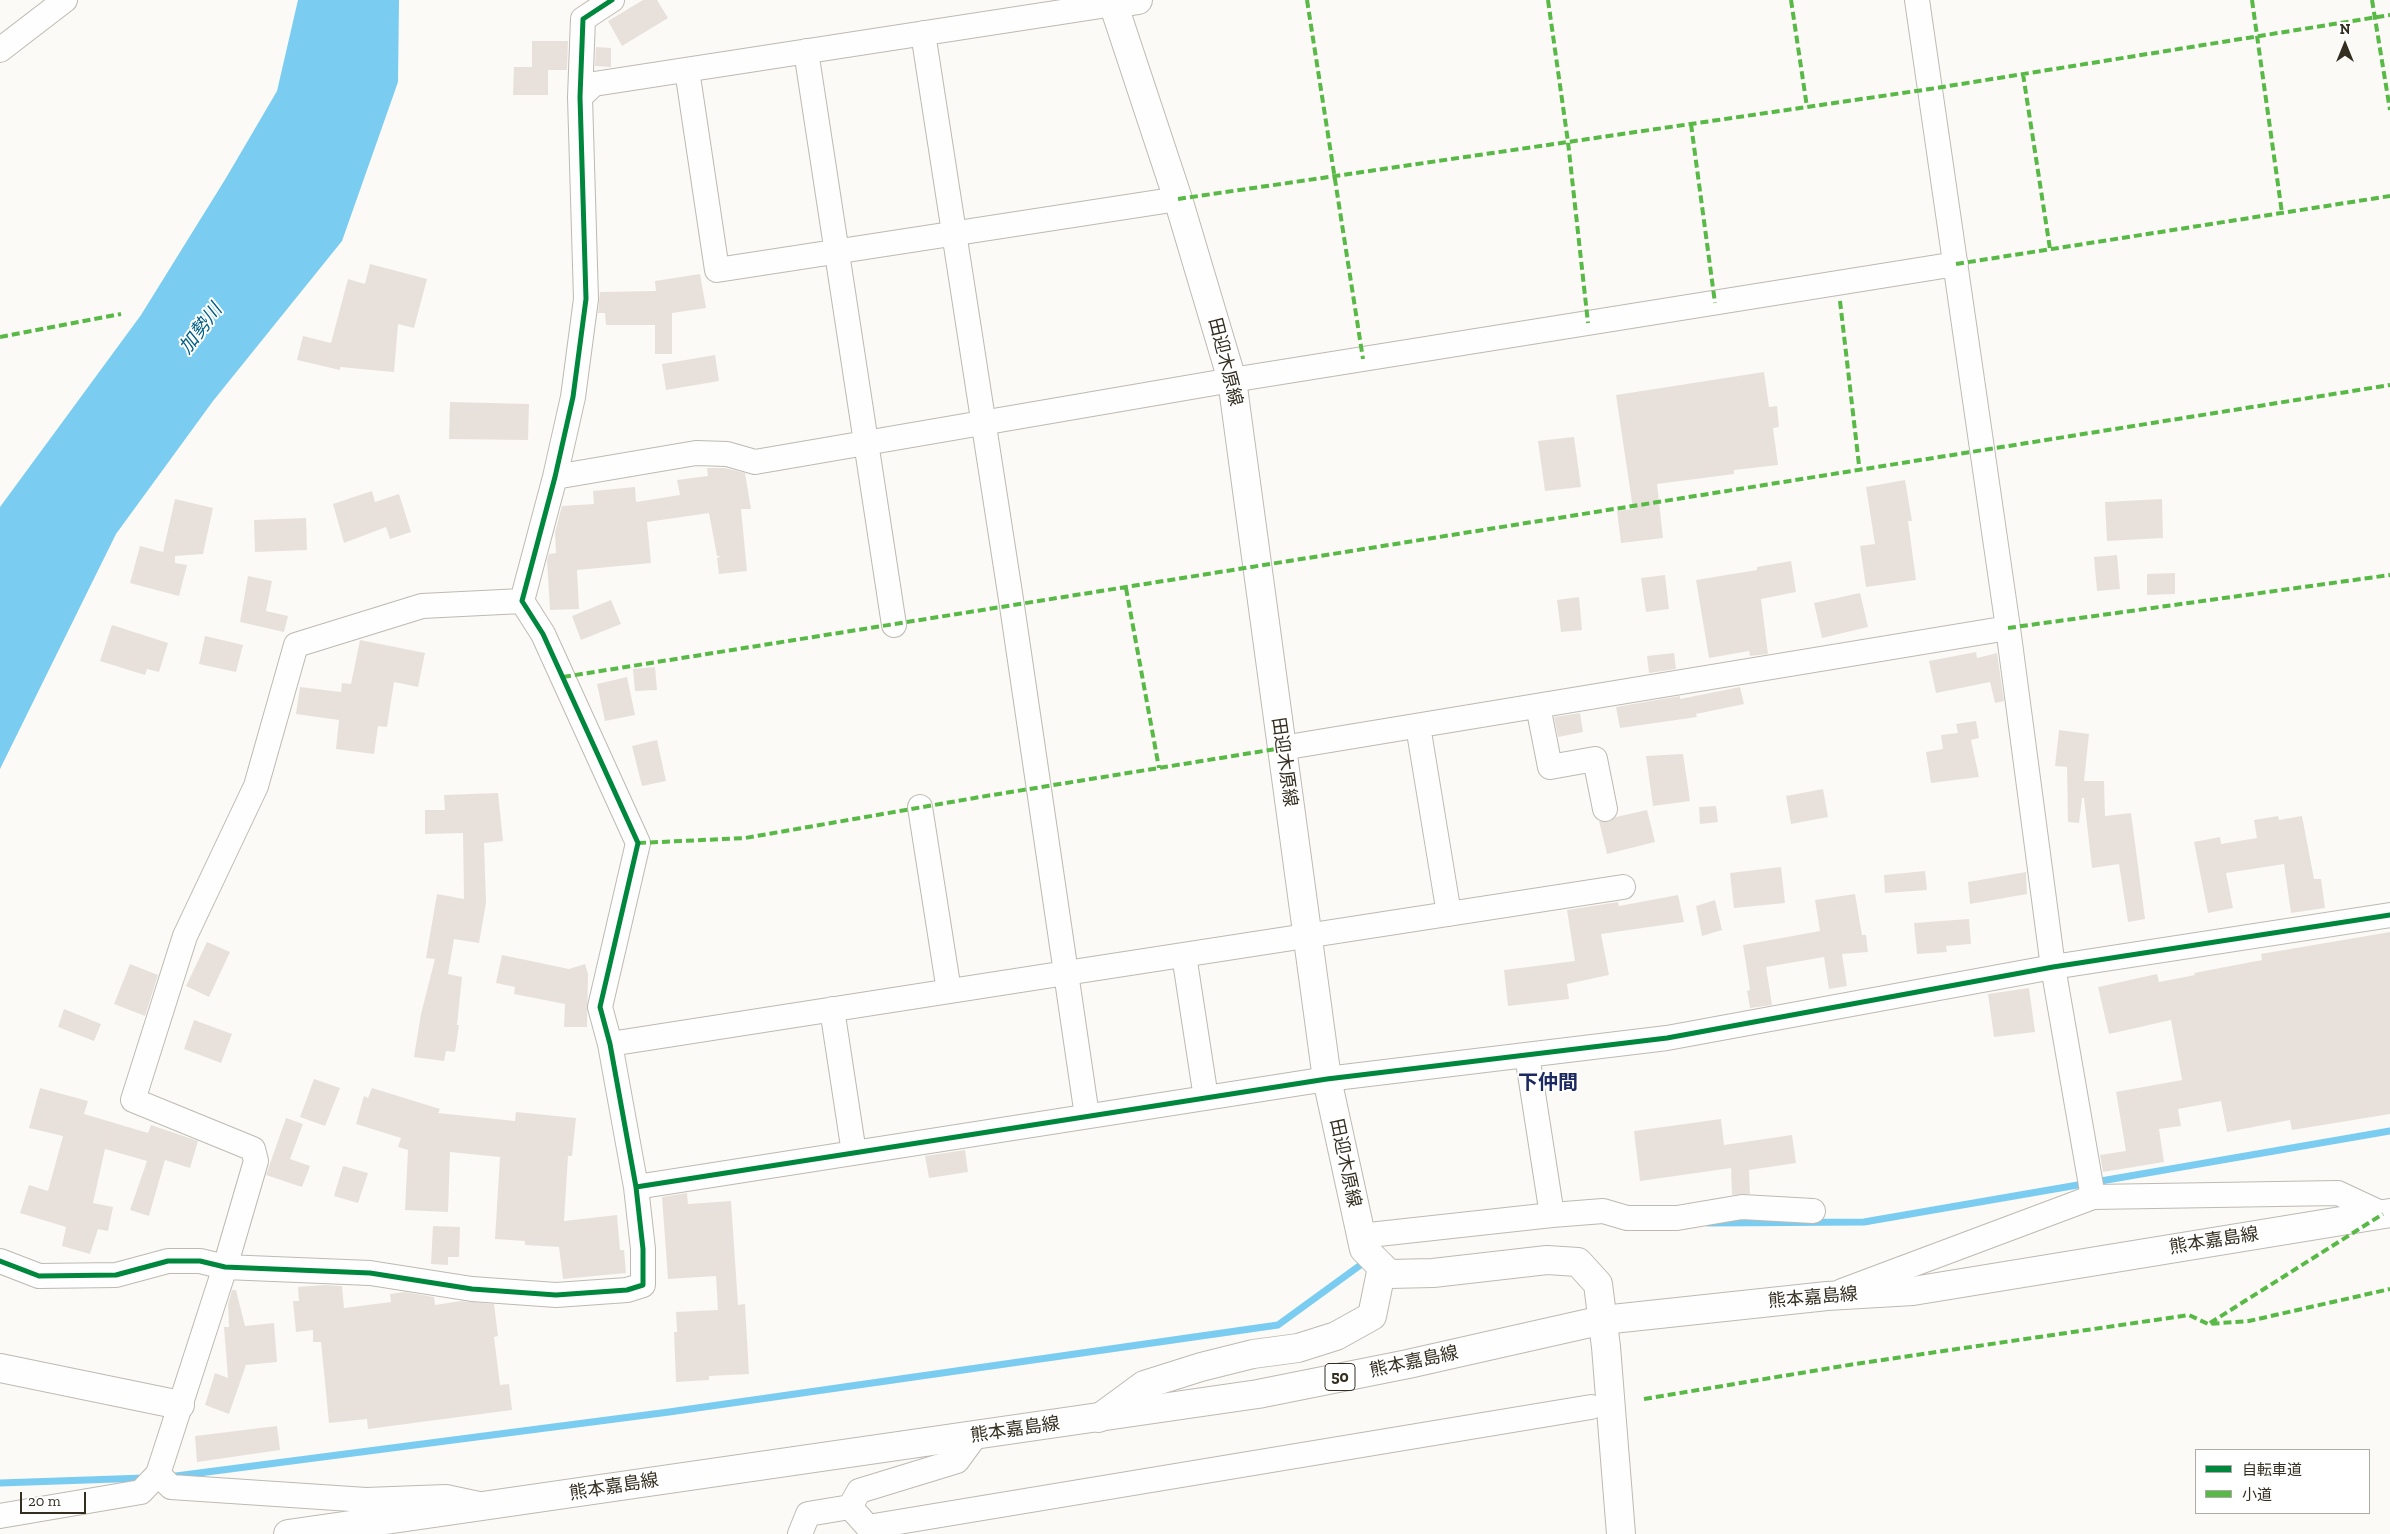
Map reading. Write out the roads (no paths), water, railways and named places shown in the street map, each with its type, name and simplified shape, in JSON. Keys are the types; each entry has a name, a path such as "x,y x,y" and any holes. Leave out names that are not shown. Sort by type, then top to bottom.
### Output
{"main road":[{"name":"田迎木原線","path":"1121,1 1232,380 1327,1079 1369,1251"},
{"name":"熊本嘉島線","path":"288,1534 1258,1394 1408,1364 1603,1320 1828,1296 1913,1291 2387,1214"},
{"path":"1369,1251 1389,1274 1434,1273 1547,1260 1578,1262 1598,1284 1606,1347 1622,1534"},
{"path":"1099,1418 1144,1385 1201,1367 1253,1354 1298,1348 1336,1336 1372,1316 1369,1251"},
{"path":"0,1368 180,1404"}],"street":[{"path":"0,50 65,0"},
{"path":"0,1261 40,1276 116,1275 168,1261 200,1261 225,1267 370,1273 472,1289 556,1295 627,1290 643,1285 643,1249 636,1187 610,1044 600,1007 638,843 543,634 522,601 556,477 573,397 586,299 580,97 583,18 612,0"},
{"path":"1917,0 2008,628 2053,967 2093,1197"},
{"path":"580,97 594,84 923,34 1121,1"},
{"path":"923,34 955,233 1087,1116"},
{"path":"806,51 894,625"},
{"path":"687,70 717,270 1178,199"},
{"path":"556,477 696,453 727,454 755,462 1232,380 1956,264"},
{"path":"0,1516 141,1492 158,1474 225,1267 256,1161 253,1149 133,1100 185,936 256,786 296,645 422,606 522,601"},
{"path":"1282,748 2008,628"},
{"path":"1538,706 1550,767 1595,759 1605,809"},
{"path":"1418,726 1450,914"},
{"path":"920,807 950,991"},
{"path":"610,1044 1623,887"},
{"path":"636,1187 1327,1079 1667,1038 2053,967 2390,915"},
{"path":"1184,955 1206,1098"},
{"path":"832,1009 854,1153"},
{"path":"1527,1055 1552,1215"},
{"path":"1828,1296 2093,1197 2338,1192 2387,1214"},
{"path":"1369,1251 1552,1215 1603,1211 1627,1218 1677,1218 1742,1207 1813,1211"},
{"path":"850,1506 868,1527 1591,1407"},
{"path":"800,1534 808,1514 850,1506 859,1491 957,1461 976,1435"},
{"path":"158,1474 171,1487 366,1500 446,1497 490,1506"}],"water":[{"name":"加勢川","path":"298,0 399,0 398,82 342,241 213,401 116,534 0,769 0,507 141,315 226,178 277,91"}],"waterway":[{"path":"1708,1223 1864,1222 2390,1131"},
{"path":"176,1476 669,1412 1278,1325 1366,1261"},
{"path":"0,1483 145,1478"}],"district":[{"name":"下仲間","path":"1548,1083"}]}
